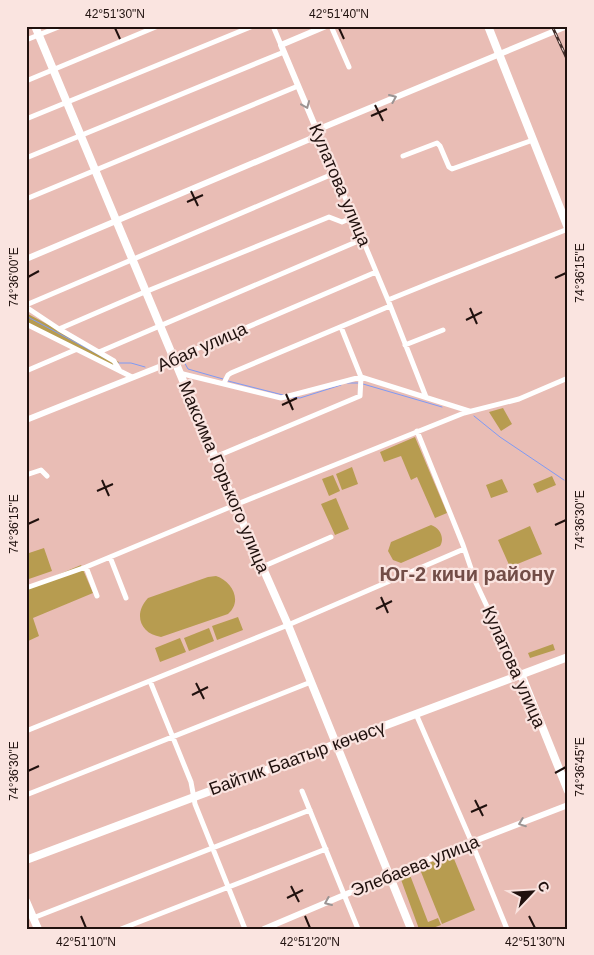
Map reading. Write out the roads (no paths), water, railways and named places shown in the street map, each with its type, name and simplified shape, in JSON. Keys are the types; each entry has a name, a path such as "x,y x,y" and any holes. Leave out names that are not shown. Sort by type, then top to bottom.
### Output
{"main road":[{"name":"Максима Горького улица","path":"35,26 145,292 288,626 411,929"},
{"path":"488,26 568,229"},
{"name":"Байтик Баатыр көчөсү","path":"26,860 568,657"},
{"name":"Кулатова улица","path":"521,674 568,791"},
{"path":"26,901 38,929"}],"street":[{"path":"26,40 61,26"},
{"path":"26,81 158,26"},
{"path":"26,119 253,26"},
{"name":"Кулатова улица","path":"273,26 354,217 426,397"},
{"path":"281,45 326,26"},
{"path":"331,26 349,67"},
{"path":"26,259 202,183 310,139 324,127 567,26"},
{"path":"26,158 284,52"},
{"path":"26,198 298,86"},
{"path":"403,156 436,143 440,146 449,167 452,169 532,140"},
{"path":"26,306 335,173"},
{"path":"59,329 329,217 342,222 354,217"},
{"path":"224,383 231,373 341,327 435,281 568,229"},
{"path":"99,352 363,239"},
{"name":"Абая улица","path":"26,420 132,378 376,272"},
{"path":"26,306 59,329 114,361 120,372"},
{"path":"26,324 132,378"},
{"path":"215,457 360,396 361,377 341,327"},
{"path":"405,345 443,330"},
{"path":"26,371 74,350"},
{"path":"179,372 281,398 361,377 469,411"},
{"path":"26,588 86,567 417,431 469,411 519,399 568,378"},
{"name":"Кулатова улица","path":"417,431 482,596 515,666 521,674"},
{"path":"26,475 41,470 46,476"},
{"path":"262,567 330,537"},
{"path":"26,731 288,626 464,549"},
{"path":"110,557 126,598"},
{"path":"86,567 97,596"},
{"path":"150,681 174,737 191,782 193,797 245,929"},
{"path":"26,795 311,682"},
{"path":"416,714 472,842 507,929"},
{"path":"302,791 358,929"},
{"name":"Элебаева улица","path":"264,929 472,842 568,805"},
{"path":"33,918 310,810"},
{"path":"121,929 326,849"}],"waterway":[{"path":"26,316 105,358"},
{"path":"182,358 188,369 223,379"},
{"path":"119,363 131,363 145,367"},
{"path":"228,381 283,395"},
{"path":"347,383 358,383"},
{"path":"363,384 442,407"},
{"path":"292,397 300,398 341,385"},
{"path":"474,416 500,437 564,480"}],"railway":[{"path":"552,26 568,61"}],"district":[{"name":"Юг-2 кичи району","path":"467,574"}]}
